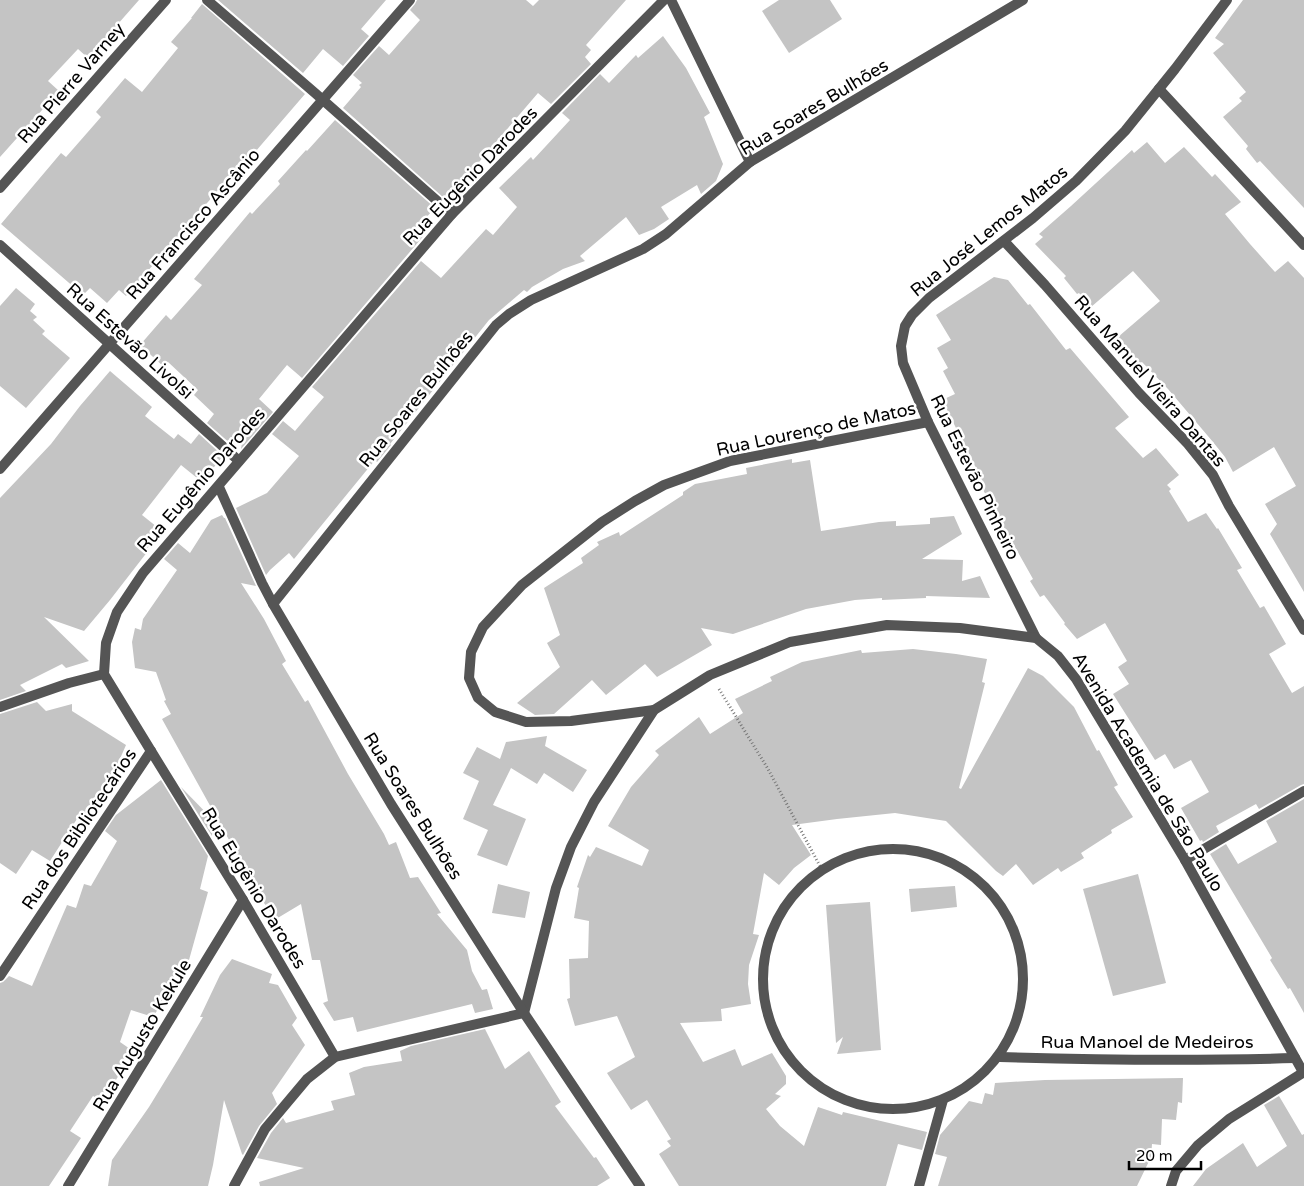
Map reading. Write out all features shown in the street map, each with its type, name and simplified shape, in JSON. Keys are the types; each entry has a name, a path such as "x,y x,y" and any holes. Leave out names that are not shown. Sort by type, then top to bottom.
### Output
{"street":[{"name":"Rua Pierre Varney","path":"0,188 166,0"},
{"path":"207,0 452,214"},
{"name":"Rua Francisco Ascânio","path":"0,469 410,0"},
{"name":"Rua Eugênio Darodes","path":"335,1057 244,900 104,674 106,643 117,612 143,574 452,214 664,0"},
{"path":"671,0 750,162"},
{"name":"Rua Soares Bulhões","path":"524,1013 391,804 273,604 496,325 509,314 531,300 643,249 690,215 750,162 1023,0"},
{"name":"Rua José Lemos Matos","path":"905,326 912,315 929,298 1033,218 1076,181 1125,131 1228,0"},
{"path":"1159,89 1304,245"},
{"name":"Rua Manuel Vieira Dantas","path":"1004,241 1213,474 1229,506 1304,630"},
{"name":"Rua Estevão Livolsi","path":"0,245 239,461"},
{"name":"Rua Estevão Pinheiro","path":"905,326 901,346 903,363 928,422 1036,638"},
{"name":"Rua Lourenço de Matos","path":"654,710 571,721 526,722 503,715 495,712 478,698 470,678 471,652 483,628 522,585 602,522 664,485 730,461 928,422"},
{"path":"219,486 273,604"},
{"path":"640,1186 524,1013 556,888 571,847 594,802 654,710 710,675 790,642 887,625 960,628 1036,638"},
{"name":"Avenida Academia de São Paulo","path":"1036,638 1058,656 1076,679 1185,860 1303,1072"},
{"path":"0,707 69,683 104,674"},
{"name":"Rua dos Bibliotecários","path":"0,976 151,751"},
{"path":"1185,860 1304,791"},
{"path":"907,848 951,861 987,888 1013,925 1024,968 1020,1013 1000,1058 975,1081 943,1100 901,1109 858,1105 819,1087 788,1057 772,1027 768,1019 761,977 768,935 789,897 821,868 862,851 907,848"},
{"name":"Rua Augusto Kekule","path":"68,1186 244,900"},
{"path":"234,1186 265,1129 307,1079 335,1057 524,1013"},
{"name":"Rua Manoel de Medeiros","path":"1000,1058 1080,1060 1295,1058"},
{"path":"1171,1186 1176,1171 1198,1145 1229,1119 1303,1072"},
{"path":"919,1186 943,1100"}],"path":[{"path":"710,675 768,769 821,868"}],"building":[{"path":"0,0 139,0 88,58 78,49 48,81 59,91 0,157"},
{"path":"218,0 386,0 361,29 369,36 343,66 323,49 303,73"},
{"path":"417,0 526,0 533,6 539,0 626,0 586,45 591,50 585,57 591,64 551,104 538,93 456,189 454,187 444,198 343,108 361,87 359,85 362,83 353,75 379,46 389,55 420,20 410,10"},
{"path":"779,0 830,0 842,19 789,53 762,11"},
{"path":"1243,0 1304,0 1304,208 1260,161 1257,163 1246,149 1248,146 1223,117 1242,101 1239,98 1246,92 1213,53 1224,44 1215,38"},
{"path":"202,4 305,94 230,181 228,179 126,296 119,290 107,303 90,288 83,295 1,224 61,153 66,157 101,117 96,112 125,78 142,92 178,48 171,42"},
{"path":"663,36 686,68 710,113 704,117 723,164 716,181 701,194 697,185 661,207 669,219 654,229 639,235 626,217 580,256 585,261 563,269 532,287 527,292 524,290 489,320 391,445 377,462 375,460 294,559 289,553 266,575 236,508 267,493 299,456 272,434 283,421 295,431 324,397 312,387 421,261 441,278 486,229 493,235 517,207 499,188 531,157 533,160 570,120 562,113 600,74 609,83 636,55 638,58"},
{"path":"335,120 435,208 421,223 424,226 421,229 426,233 302,378 287,365 259,399 273,412 241,449 244,429 232,445 207,423 214,414 194,395 198,390 168,362 164,367 140,345 166,315 171,320 202,285 194,279 250,212 252,214 280,184 278,181"},
{"path":"1147,142 1165,163 1184,147 1212,177 1215,174 1241,202 1225,214 1275,272 1288,261 1304,278 1304,592 1270,534 1277,524 1265,504 1296,486 1274,447 1233,472 1225,457 1168,389 1142,362 1140,363 1118,337 1160,301 1133,271 1091,307 1064,278 1066,276 1035,244 1043,237 1039,234 1132,150 1134,153"},
{"path":"994,277 1008,280 1028,305 1030,304 1066,350 1070,348 1129,417 1115,428 1143,458 1156,448 1179,475 1167,485 1171,489 1169,491 1188,522 1206,513 1218,528 1242,568 1237,570 1260,608 1264,606 1286,644 1269,654 1292,693 1304,686 1304,784 1259,809 1256,804 1216,826 1219,832 1203,842 1202,840 1200,841 1181,808 1209,792 1191,760 1174,769 1165,754 1155,760 1113,694 1129,684 1118,667 1127,661 1105,623 1077,639 1044,595 1040,597 1030,581 1033,579 982,488 985,486 942,400 955,394 943,371 948,368 937,348 951,340 936,315"},
{"path":"16,288 35,304 30,311 37,317 33,320 45,331 42,334 70,358 26,408 0,386 0,306"},
{"path":"110,371 152,407 145,416 174,439 178,434 191,444 199,434 223,456 202,482 181,465 142,515 162,531 84,631 44,617 89,661 66,668 62,664 20,685 26,691 0,700 0,498 51,444"},
{"path":"792,459 792,463 810,460 821,531 879,522 896,521 896,526 930,524 930,518 954,516 962,534 922,559 963,560 962,581 980,576 990,598 926,596 926,598 855,600 806,609 733,634 701,628 712,645 657,677 645,664 606,695 592,680 554,714 535,715 517,703 560,667 547,643 560,635 544,588 583,563 581,558 599,545 597,542 619,532 620,536 683,495 683,492 695,484 747,474 746,468"},
{"path":"222,515 256,586 241,583 264,619 286,661 282,664 305,702 308,700 389,845 396,842 410,878 418,877 441,913 437,914 467,950 472,971 482,990 487,989 493,1009 475,1013 472,1004 357,1032 353,1017 334,1021 323,1003 328,1001 320,960 312,960 301,904 276,919 264,903 162,719 171,714 164,701 166,700 156,672 135,668 132,642 135,628 141,630 143,619 177,570 164,559 178,543 190,553 211,520"},
{"path":"913,649 987,659 982,682 985,683 959,788 961,789 1028,668 1043,676 1074,707 1097,751 1099,750 1118,785 1114,787 1133,817 1111,830 1112,833 1081,853 1084,858 1061,872 1058,868 1033,885 1016,864 1003,876 996,871 946,821 895,813 792,825 811,855 794,868 779,885 764,873 753,934 759,935 749,965 748,984 751,1004 721,1009 722,1021 680,1023 703,1062 735,1049 742,1066 772,1053 786,1076 786,1084 775,1094 781,1096 766,1109 780,1126 804,1146 818,1107 842,1115 843,1112 927,1132 922,1150 898,1144 886,1186 679,1186 659,1154 671,1146 667,1141 671,1139 647,1100 631,1110 607,1073 635,1057 617,1016 575,1026 567,999 570,998 569,959 588,958 589,921 574,918 579,888 577,887 588,855 590,857 596,847 642,866 649,850 608,826 631,787 659,755 655,751 699,717 710,734 743,713 735,699 772,681 770,677 802,662 861,650 862,653"},
{"path":"37,702 46,711 72,704 72,711 126,745 113,776 86,814 82,811 50,861 32,850 16,874 0,863 0,714"},
{"path":"547,736 545,746 587,770 573,792 544,773 537,784 511,768 493,805 526,819 507,866 477,855 488,830 463,819 479,781 463,773 477,747 500,759 506,742"},
{"path":"161,780 208,856 200,889 208,892 189,960 153,1017 131,1010 120,1042 133,1051 103,1102 93,1096 70,1131 81,1138 49,1186 0,1186 0,983 9,976 32,986 67,905 76,908 84,884 91,886 117,841 105,831 116,815"},
{"path":"181,787 215,822 212,836"},
{"path":"1304,799 1304,1013 1290,988 1288,989 1270,960 1272,958 1210,854 1226,844 1238,864 1277,842 1266,821"},
{"path":"1138,874 1166,983 1113,996 1083,889"},
{"path":"498,884 530,892 525,918 492,913"},
{"path":"955,886 957,907 911,912 909,889"},
{"path":"870,902 881,1050 837,1054 843,1037 836,1043 826,905"},
{"path":"232,959 272,974 269,983 278,985 297,1018 292,1025 305,1045 272,1093 277,1104 259,1126 243,1155 224,1100 208,1186 108,1186 112,1160 149,1107 179,1058 203,1017 200,1017 220,975"},
{"path":"485,1029 505,1069 529,1051 561,1102 555,1106 594,1158 596,1157 610,1178 597,1186 260,1186 259,1182 304,1168 257,1158 271,1133 283,1118 286,1123 334,1110 331,1101 355,1095 349,1073 364,1067 402,1061 400,1051 411,1046"},
{"path":"1183,1078 1182,1103 1178,1102 1176,1120 1162,1119 1161,1145 1152,1144 1151,1157 1137,1186 938,1186 947,1157 935,1154 940,1135 969,1101 982,1104 985,1093 993,1095 995,1083 1045,1080"},
{"path":"1279,1096 1302,1135 1304,1134 1304,1186 1193,1186 1206,1169 1243,1143 1257,1167 1287,1146 1264,1105"}]}
